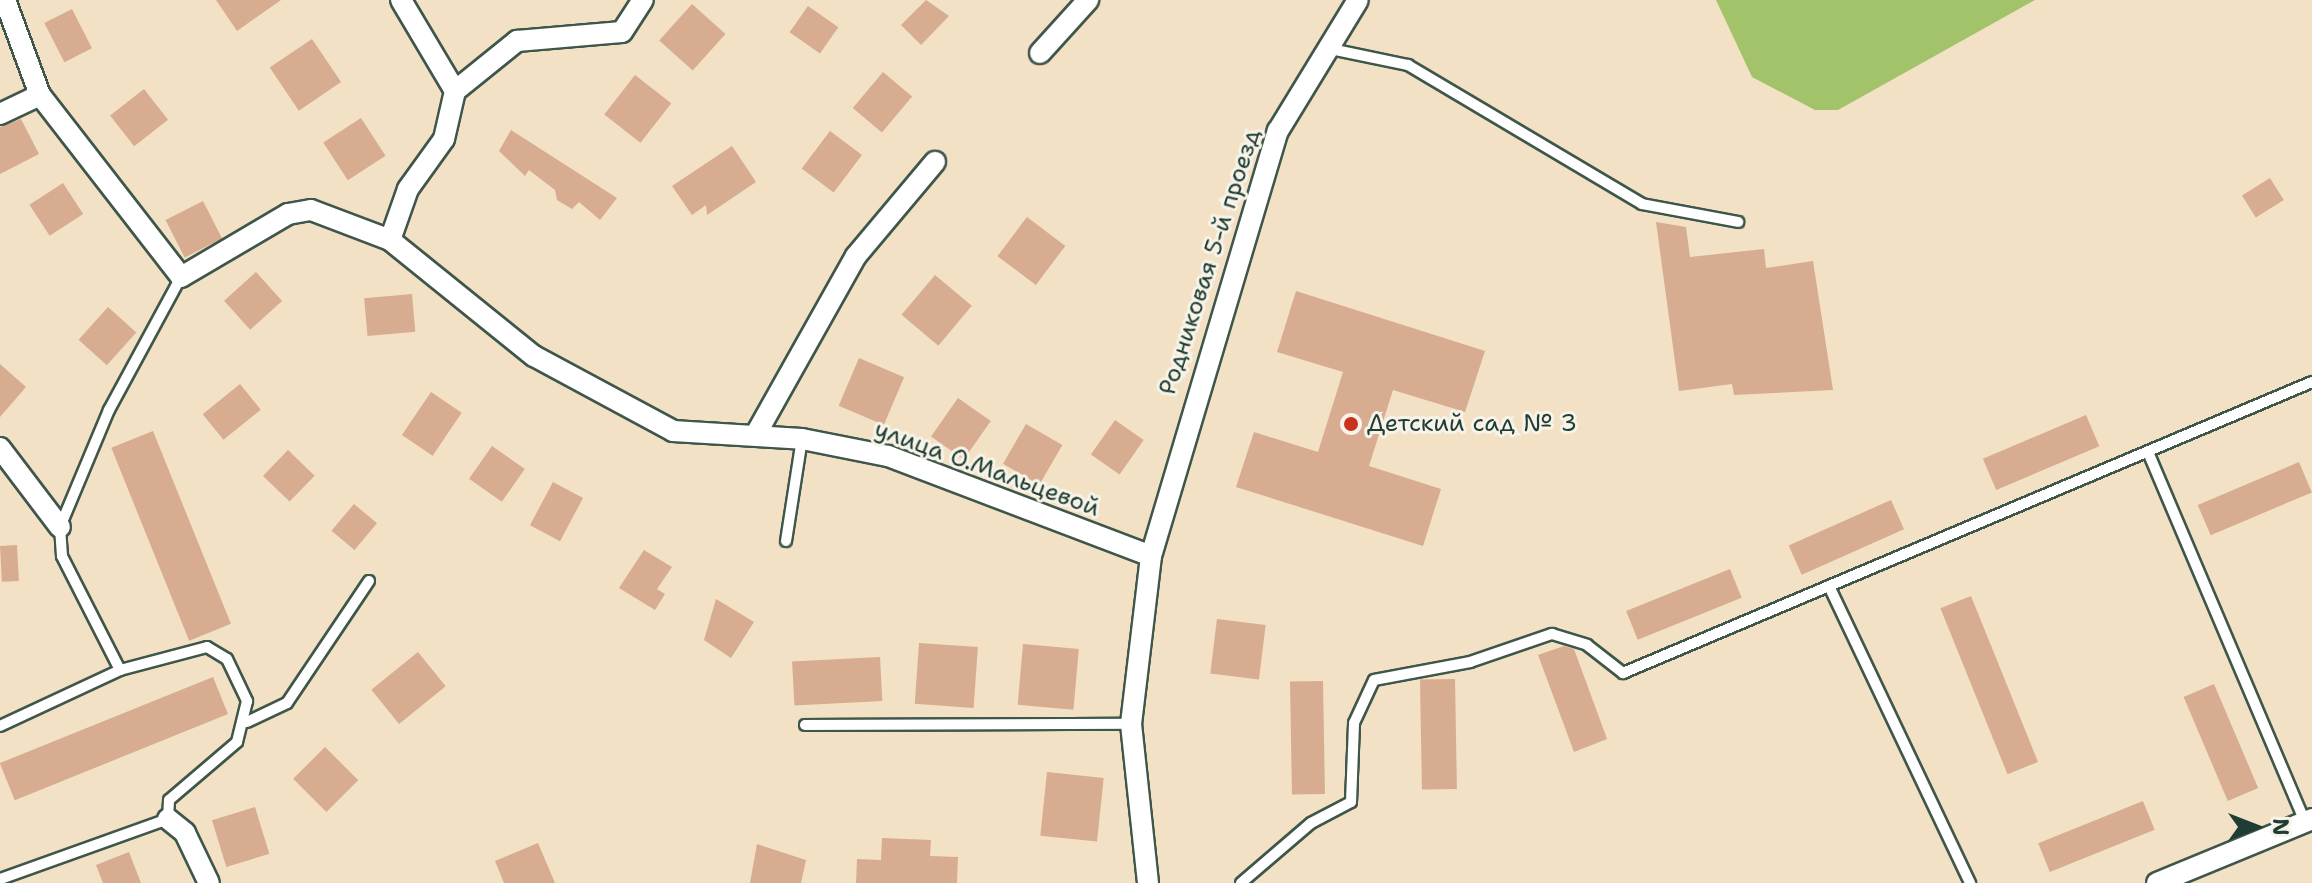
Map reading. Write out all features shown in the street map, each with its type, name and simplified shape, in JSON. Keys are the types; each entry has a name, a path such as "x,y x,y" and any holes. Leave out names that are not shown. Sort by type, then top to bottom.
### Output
{"street":[{"path":"5,0 40,95 181,277"},
{"path":"401,0 455,91"},
{"path":"390,240 408,189 444,139 455,91 517,41 622,32 643,0"},
{"path":"1040,53 1088,0"},
{"name":"Родниковая 5-й проезд","path":"1151,556 1253,201 1278,131 1358,0"},
{"path":"0,114 40,95"},
{"path":"756,434 856,256 935,162"},
{"name":"улица О.Мальцевой","path":"181,277 288,214 311,210 390,240 534,356 673,431 802,439 888,456 1151,556"},
{"path":"0,448 60,527"},
{"path":"1148,883 1131,724 1151,556"},
{"path":"168,819 185,833 209,883"},
{"path":"2157,883 2308,821"}],"lane":[{"path":"1326,48 1408,65 1642,204 1738,222"},
{"path":"120,670 62,556 60,527 109,410 181,277"},
{"path":"1241,883 1311,823 1351,802 1354,723 1374,680 1470,662 1552,634 1587,645 1623,673 2312,382"},
{"path":"786,541 802,439"},
{"path":"2148,452 2308,821"},
{"path":"247,722 287,703 369,581"},
{"path":"1829,586 1970,883"},
{"path":"0,726 120,670 207,647 227,659 247,701 247,722 237,742 169,800 168,819 0,879"},
{"path":"805,725 1131,724"}],"green space":[{"path":"1716,0 2035,0 1838,110 1815,110 1752,77"}],"building":[{"path":"216,0 281,0 237,31"},
{"path":"926,0 949,16 921,45 901,25"},
{"path":"692,4 725,34 693,71 659,40"},
{"path":"808,6 838,27 820,53 790,32"},
{"path":"72,9 92,48 64,62 44,23"},
{"path":"312,39 341,82 299,111 270,68"},
{"path":"883,72 912,96 882,132 853,108"},
{"path":"635,75 671,103 640,143 604,114"},
{"path":"144,89 168,120 134,146 110,115"},
{"path":"361,118 386,156 348,180 323,143"},
{"path":"21,119 39,154 0,174 0,127"},
{"path":"511,130 617,198 600,220 579,202 572,209 557,200 555,190 529,170 525,176 499,151"},
{"path":"830,131 862,155 834,193 802,169"},
{"path":"732,146 756,182 707,215 706,205 692,215 672,186"},
{"path":"2270,178 2284,200 2256,218 2242,195"},
{"path":"63,183 83,214 50,236 29,205"},
{"path":"203,201 222,238 185,257 166,220"},
{"path":"1027,217 1065,246 1036,285 998,256"},
{"path":"1656,222 1686,227 1690,257 1764,249 1766,268 1813,261 1833,390 1734,395 1732,384 1679,391"},
{"path":"256,272 282,301 250,330 224,301"},
{"path":"935,275 972,306 938,346 902,315"},
{"path":"1296,291 1485,351 1465,412 1393,390 1369,466 1441,489 1423,546 1236,487 1254,432 1318,452 1343,372 1277,352"},
{"path":"412,294 415,332 367,336 364,298"},
{"path":"108,307 136,332 107,365 79,340"},
{"path":"859,358 904,377 884,425 839,406"},
{"path":"0,364 26,387 0,417"},
{"path":"240,384 261,410 223,440 203,414"},
{"path":"431,392 462,413 433,456 402,435"},
{"path":"958,398 991,421 964,459 931,437"},
{"path":"2086,415 2099,446 1996,490 1983,459"},
{"path":"1115,420 1144,440 1120,474 1091,454"},
{"path":"1026,424 1062,445 1039,485 1003,464"},
{"path":"153,431 231,624 189,641 111,448"},
{"path":"492,446 525,469 502,502 469,479"},
{"path":"288,450 315,476 290,502 263,476"},
{"path":"2299,462 2312,492 2211,535 2198,505"},
{"path":"553,482 583,498 560,541 530,525"},
{"path":"1891,500 1904,529 1802,575 1789,546"},
{"path":"354,504 377,523 354,550 332,531"},
{"path":"17,545 19,581 2,582 0,546"},
{"path":"644,550 672,567 657,589 665,594 655,610 619,588"},
{"path":"1730,569 1742,598 1638,640 1626,611"},
{"path":"1971,596 2038,762 2007,774 1940,608"},
{"path":"716,599 754,622 731,658 704,640"},
{"path":"1217,619 1266,625 1259,680 1210,674"},
{"path":"919,643 978,647 974,708 915,704"},
{"path":"1023,644 1079,649 1073,710 1018,705"},
{"path":"1564,646 1574,649 1607,739 1574,752 1538,655"},
{"path":"418,652 446,686 399,724 371,690"},
{"path":"880,657 882,701 794,706 792,662"},
{"path":"213,677 228,714 15,800 0,763"},
{"path":"1455,679 1457,789 1422,790 1420,680"},
{"path":"1323,681 1325,794 1292,795 1290,682"},
{"path":"2214,684 2258,788 2228,801 2184,697"},
{"path":"325,747 358,780 326,812 293,779"},
{"path":"1047,772 1104,778 1097,842 1040,836"},
{"path":"2143,801 2155,830 2050,872 2038,843"},
{"path":"255,807 269,854 226,867 212,820"},
{"path":"882,838 931,840 930,856 958,857 957,883 856,883 857,859 881,860"},
{"path":"538,843 555,883 504,883 495,861"},
{"path":"757,844 806,860 801,883 750,883"},
{"path":"129,852 141,883 103,883 96,865"}],"place":[{"name":"Детский сад № 3","path":"1351,424"}]}
